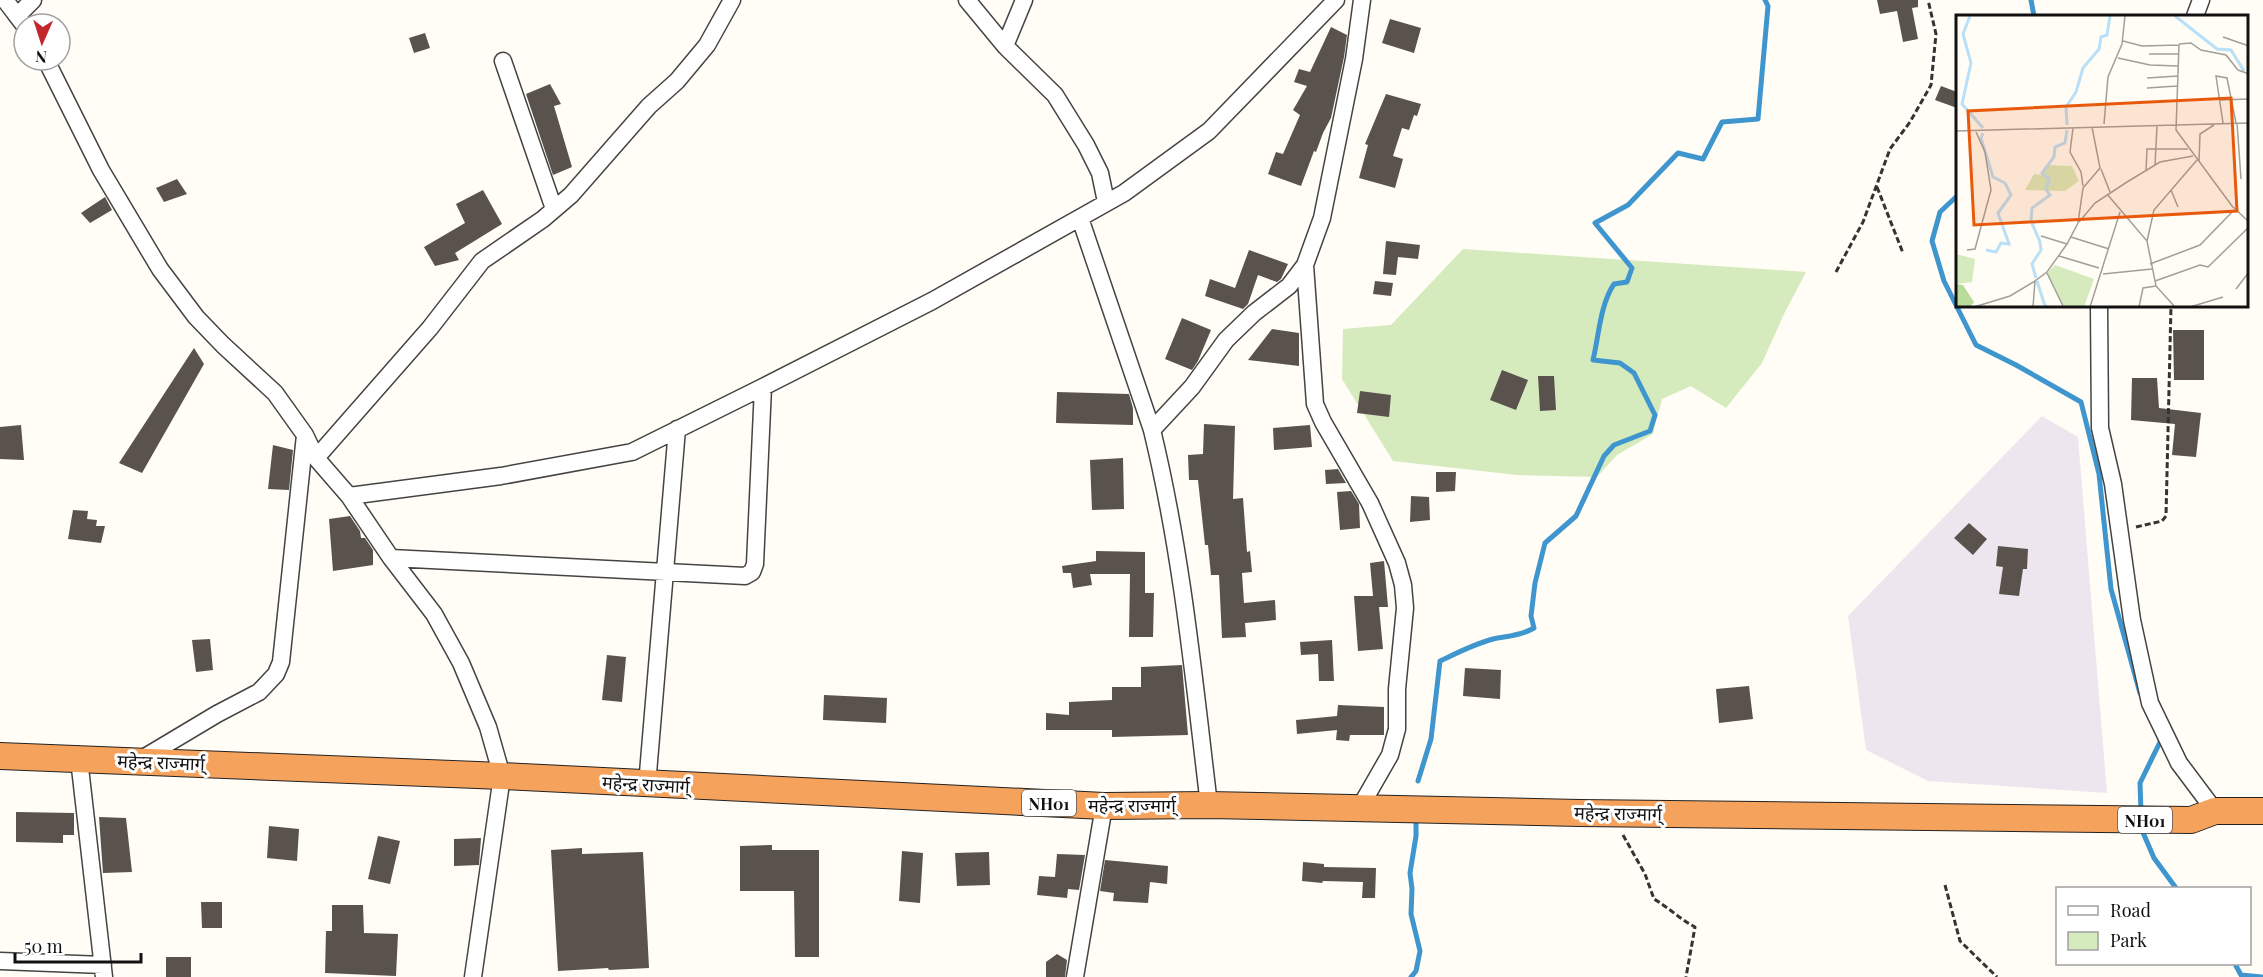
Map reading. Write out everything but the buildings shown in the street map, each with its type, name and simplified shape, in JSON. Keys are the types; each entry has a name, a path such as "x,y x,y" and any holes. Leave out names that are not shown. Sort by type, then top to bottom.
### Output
{"highway":[{"name":"महेन्द्र राज्मार्ग्","path":"0,756 502,776 1104,806 1209,805 2191,820 2215,811 2263,811"}],"street":[{"path":"5,0 14,12"},
{"path":"316,458 430,328 482,261 571,195 649,106 677,81 707,45 732,0"},
{"path":"967,0 1005,46 1055,95 1086,145 1100,173 1106,202"},
{"path":"1005,46 1024,0"},
{"path":"349,496 501,476 632,452 763,387 932,301 1139,183 1209,131 1336,0"},
{"path":"1152,430 1191,387 1226,340 1254,313 1288,286 1305,265 1322,218 1354,59 1362,0"},
{"path":"2195,15 2201,0"},
{"path":"503,61 554,209"},
{"path":"52,72 101,170 160,269 196,317 275,393 305,435 316,458 349,496 391,558 434,614 461,663 488,727 502,776 473,977"},
{"path":"1080,218 1152,430 1187,618 1209,805"},
{"path":"1305,265 1316,404 1323,422 1371,503 1397,563 1403,585 1405,608 1397,689 1397,729 1390,755 1359,809"},
{"path":"2099,308 2100,428 2114,484 2132,620 2150,703 2179,763 2215,811"},
{"path":"391,558 745,576 752,572 755,564 763,387"},
{"path":"646,784 677,429"},
{"path":"140,760 217,714 260,692 276,674 281,662 305,435"},
{"path":"0,961 104,971 79,759"},
{"path":"1075,977 1104,806"}],"path":[{"path":"1836,272 1863,222 1890,149 1910,122 1930,85 1936,34 1928,0"},
{"path":"1876,186 1903,253"},
{"path":"2119,531 2162,521 2166,516 2171,308"},
{"path":"1622,833 1646,874 1654,899 1695,927 1686,977"},
{"path":"1945,885 1960,941 1997,977"}],"shaded area":[{"path":"2042,416 2078,437 2107,793 1928,781 1866,750 1848,616"}],"green space":[{"path":"1463,249 1806,272 1762,363 1726,408 1691,386 1662,399 1653,434 1617,455 1597,477 1517,475 1393,461 1342,379 1343,329 1391,325"}],"waterway":[{"path":"1418,781 1431,739 1440,661 1479,643 1519,634 1534,628 1531,616 1535,583 1545,543 1576,516 1604,456 1614,445 1650,431 1655,415 1634,373 1620,363 1593,360 1609,292 1614,284 1627,282 1632,268 1595,223 1628,205 1678,153 1703,159 1722,122 1758,119 1768,6 1765,0"},
{"path":"2031,0 2034,15"},
{"path":"1956,197 1940,212 1932,241 1944,281 1956,305"},
{"path":"1958,308 1976,345 2081,402 2099,474 2111,589 2140,693"},
{"path":"2141,812 2140,783 2161,740 2159,737"},
{"path":"1411,977 1416,971 1420,951 1411,914 1410,873 1416,836 1416,819"},
{"path":"2141,828 2154,858 2175,887"},
{"path":"2236,965 2241,975 2262,977"}]}
